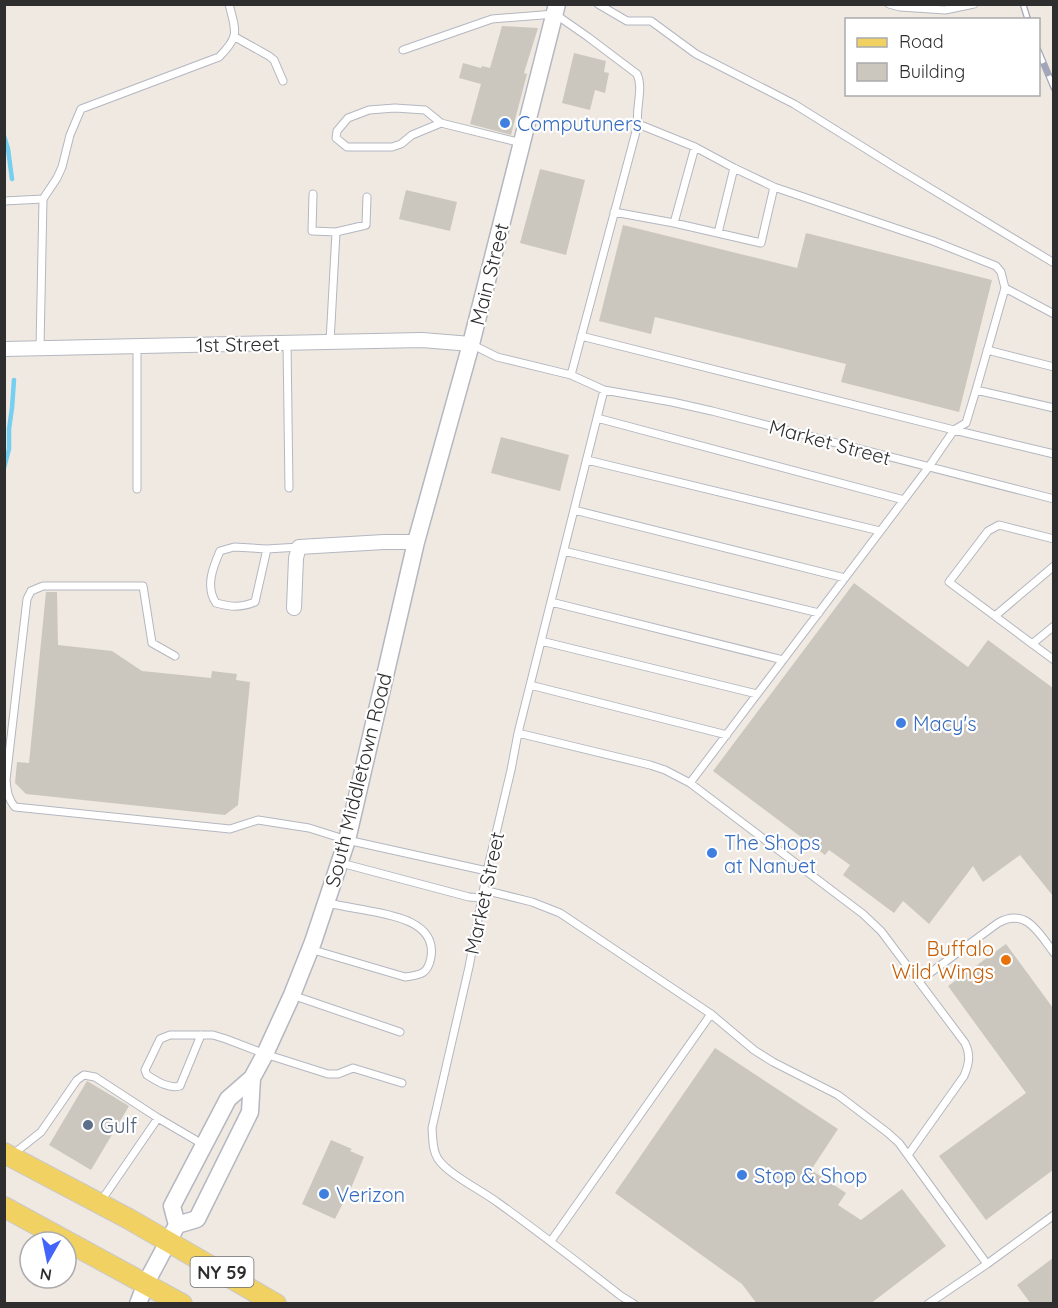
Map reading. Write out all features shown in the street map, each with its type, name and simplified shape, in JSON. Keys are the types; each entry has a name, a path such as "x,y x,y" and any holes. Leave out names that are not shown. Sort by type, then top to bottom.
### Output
{"main road":[{"name":"NY 59","path":"8,1155 99,1203 172,1233 276,1304"},
{"name":"NY 59","path":"4,1207 182,1304"}],"street":[{"name":"Main Street","path":"416,542 471,344 556,10"},
{"name":"1st Street","path":"4,349 422,340 471,344"},
{"path":"294,608 296,558 299,547 416,542"},
{"name":"South Middletown Road","path":"252,1078 250,1112 197,1219 172,1233 172,1206 228,1099 252,1078 265,1054 292,995 327,903 347,840 416,542"},
{"path":"138,1304 146,1283 172,1233"}],"lane":[{"path":"40,348 43,199 62,167 70,135 81,109 219,57 235,37 229,4"},
{"path":"598,4 627,21 651,21 696,54 794,104 1053,263"},
{"path":"889,4 900,7 945,10 974,4"},
{"path":"403,50 492,19 556,10 637,74 639,81 636,116 638,124 571,375"},
{"path":"235,37 274,60 284,81"},
{"path":"441,123 412,135 401,144 392,147 347,147 336,138 337,131 348,118 369,110 395,108 425,110 441,123 522,143"},
{"path":"638,124 695,147 774,187 933,240 996,266 1001,272 1005,288 966,423 954,430 928,468 690,783"},
{"path":"674,223 695,147"},
{"path":"718,233 734,168"},
{"path":"614,212 761,243 774,187"},
{"path":"313,194 312,231 336,232 366,225 368,197"},
{"path":"4,201 43,199"},
{"path":"330,342 336,232"},
{"path":"1005,288 1053,314"},
{"path":"581,336 1053,454"},
{"path":"287,343 289,488"},
{"name":"Market Street","path":"471,344 496,357 571,375 604,390 712,411 1053,500"},
{"path":"136,489 137,346"},
{"path":"987,350 1053,367"},
{"name":"Market Street","path":"604,390 518,733 487,871 469,967 432,1128 437,1157 446,1168 551,1241 634,1304"},
{"path":"976,390 1053,408"},
{"path":"597,418 904,500"},
{"path":"587,460 880,531"},
{"path":"574,510 845,578"},
{"path":"1053,539 999,525 988,531 949,582 1053,660"},
{"path":"267,549 255,602 244,606 216,603 210,588 213,569 220,551 234,547 267,549 299,547"},
{"path":"564,551 819,613"},
{"path":"995,616 1053,566"},
{"path":"175,656 152,643 143,586 43,586 31,591 27,599 6,780 10,802 15,807 231,829 258,820 309,828 347,840 487,871"},
{"path":"551,602 783,660"},
{"path":"1032,644 1053,626"},
{"path":"542,641 758,694"},
{"path":"530,685 727,735"},
{"path":"518,733 650,765 690,783 881,930 969,1050 968,1067 964,1076 908,1155"},
{"path":"340,863 469,897 484,893 532,902 560,913 711,1014 754,1050 838,1095 888,1133 908,1155 987,1264"},
{"path":"310,949 405,977 425,972 429,964 432,950 430,941 425,932 412,923 391,914 327,903"},
{"path":"919,981 998,923 1011,917 1024,919 1053,952"},
{"path":"292,995 400,1032"},
{"path":"551,1241 711,1014"},
{"path":"201,1035 180,1086 174,1088 167,1086 147,1075 145,1070 160,1039 170,1035 201,1035 213,1035 328,1074 338,1074 353,1068 402,1083"},
{"path":"8,1155 40,1132 84,1075 95,1077 204,1145"},
{"path":"99,1203 158,1118"},
{"path":"928,1304 1053,1215"}],"building":[{"path":"502,26 538,28 524,73 527,74 511,135 470,124 481,84 459,78 463,63 490,68"},
{"path":"574,53 606,61 604,72 609,73 605,93 595,90 590,110 562,103"},
{"path":"540,169 585,180 566,255 520,243"},
{"path":"406,190 457,202 450,231 399,219"},
{"path":"623,225 797,268 806,233 992,280 959,412 841,382 846,364 655,317 651,334 599,321"},
{"path":"501,437 569,455 560,491 491,473"},
{"name":"Macy's","path":"854,583 968,667 988,640 1053,688 1053,896 1020,855 983,882 973,866 929,924 903,901 894,913 843,875 850,865 829,850 825,855 713,771"},
{"path":"46,592 57,592 58,645 112,651 142,671 211,678 212,671 237,674 236,680 250,682 238,805 225,815 26,794 15,783 17,762 29,763"},
{"path":"1006,944 1053,1008 1053,1170 986,1220 939,1156 1026,1093 948,986"},
{"path":"715,1048 838,1129 811,1170 846,1193 838,1205 861,1220 902,1189 946,1246 870,1304 757,1304 742,1284 615,1193"},
{"path":"87,1081 129,1106 91,1170 49,1145"},
{"path":"331,1140 364,1157 335,1219 302,1204"},
{"path":"1053,1258 1053,1304 1031,1304 1017,1285"}],"waterway":[{"path":"4,136 12,179"},
{"path":"4,468 9,449 14,380"}],"railway":[{"path":"1023,4 1027,18"},
{"path":"1040,55 1054,88"}],"place":[{"name":"Computuners","path":"505,123"},
{"name":"Macy's","path":"901,723"},
{"name":"The Shops at Nanuet","path":"712,853"},
{"name":"Buffalo Wild Wings","path":"1006,960"},
{"name":"Gulf","path":"88,1125"},
{"name":"Stop & Shop","path":"742,1175"},
{"name":"Verizon","path":"324,1194"}]}
